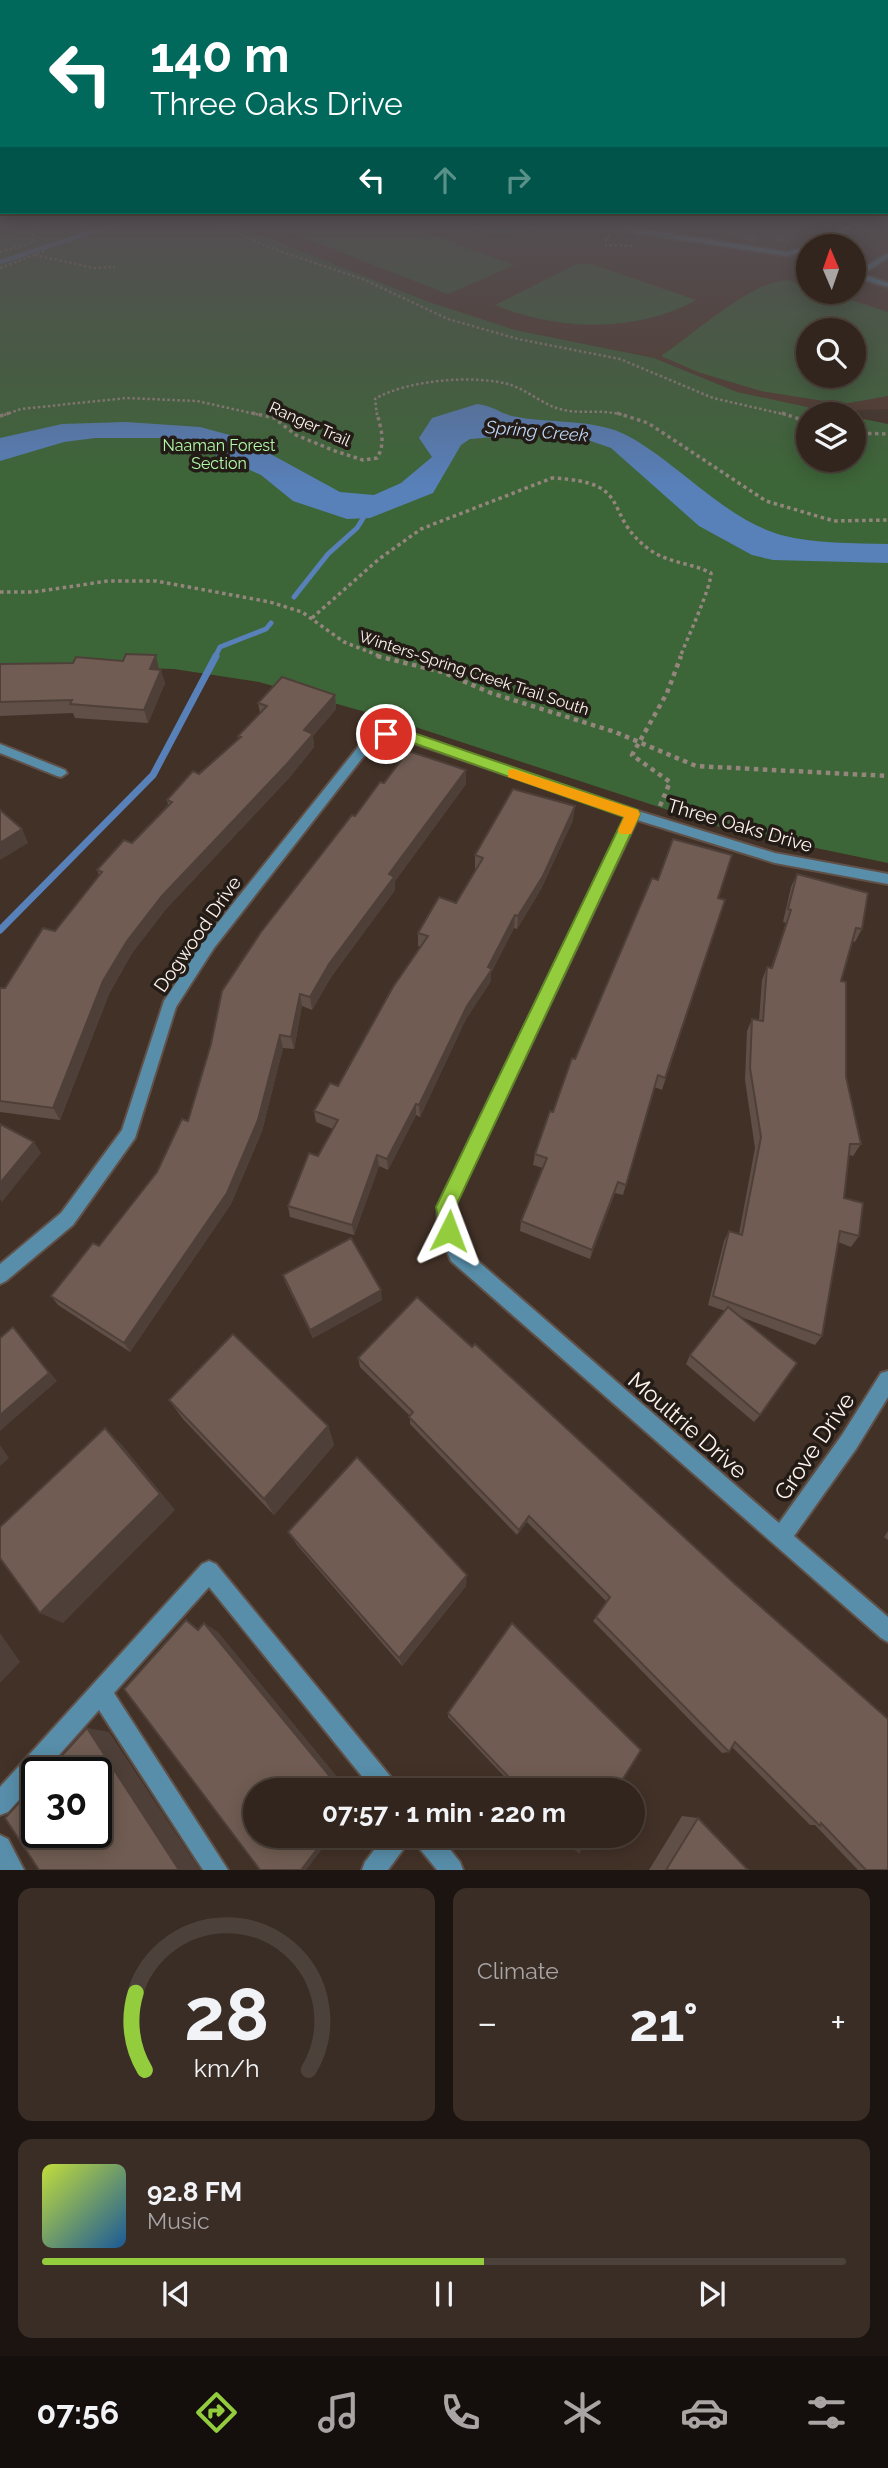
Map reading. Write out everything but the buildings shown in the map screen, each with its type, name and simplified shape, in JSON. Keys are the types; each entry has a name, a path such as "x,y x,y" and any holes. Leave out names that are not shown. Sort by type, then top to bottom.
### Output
{"street":[{"name":"Three Oaks Drive","path":"386,734 403,735 633,814 775,858 888,879"},
{"name":"Dogwood Drive","path":"0,1275 67,1219 129,1133 169,1004 209,944 361,750 370,740 386,734"},
{"path":"0,748 61,773"},
{"name":"Moultrie Drive","path":"633,814 446,1207 449,1231 457,1255 888,1631"},
{"name":"Grove Drive","path":"780,1539 849,1442 888,1380"},
{"path":"0,1804 209,1571 377,1778"},
{"path":"101,1693 217,1870"},
{"path":"0,1847 13,1870"},
{"path":"373,1870 390,1848"},
{"path":"434,1848 452,1870"}],"path":[{"path":"432,311 448,319 517,339 620,359 713,398 768,408 796,418"},
{"name":"Ranger Trail","path":"0,416 21,409 99,401 197,401 274,418 296,435 363,460 377,458 381,453 381,422 374,399 390,390 435,383 489,382 527,391 563,410 611,411 648,423 766,501 834,521 888,520"},
{"path":"866,433 888,434"},
{"path":"312,618 379,559 421,529 552,478 595,484 614,497 629,531 654,553 677,562 699,565 711,573 711,584 699,605 667,693 632,755 641,768 664,775 670,782 658,809"},
{"name":"Winters-Spring Creek Trail South","path":"0,592 34,592 108,582 156,581 270,602 312,618 344,642 386,659 442,672 492,693 615,732 638,744 696,766 888,776"}],"shaded area":[{"path":"457,311 888,311 888,409 866,410 866,402 796,402 796,405 737,392 654,358 515,330"}],"green space":[{"name":"Naaman Forest Section","path":"0,311 457,311 515,330 654,358 737,392 796,405 796,472 866,472 866,419 888,424 888,863 729,830 394,720 259,682 174,669 0,663"},
{"path":"512,311 672,311 623,323 597,325 570,324"},
{"path":"721,311 888,312 888,396 854,402 830,402 761,391 698,372 661,356"}],"water":[{"name":"Spring Creek","path":"477,404 512,416 615,430 647,447 721,504 760,527 781,535 807,540 888,544 888,563 773,560 752,555 699,526 611,448 585,439 531,434 470,439 461,445 433,493 370,518 347,519 293,501 261,475 177,438 95,438 64,442 0,461 0,438 62,424 126,422 200,427 241,438 340,492 374,495 401,483 432,457 419,438 432,418"}],"waterway":[{"path":"294,597 328,554 357,528 367,512"},
{"path":"215,657 220,647 266,629 271,623"},
{"path":"0,930 153,775 216,656"}],"slow traffic":[{"path":"513,774 633,814 625,830"}],"route":[{"path":"386,734 403,735 633,814 446,1207 449,1231"}]}
